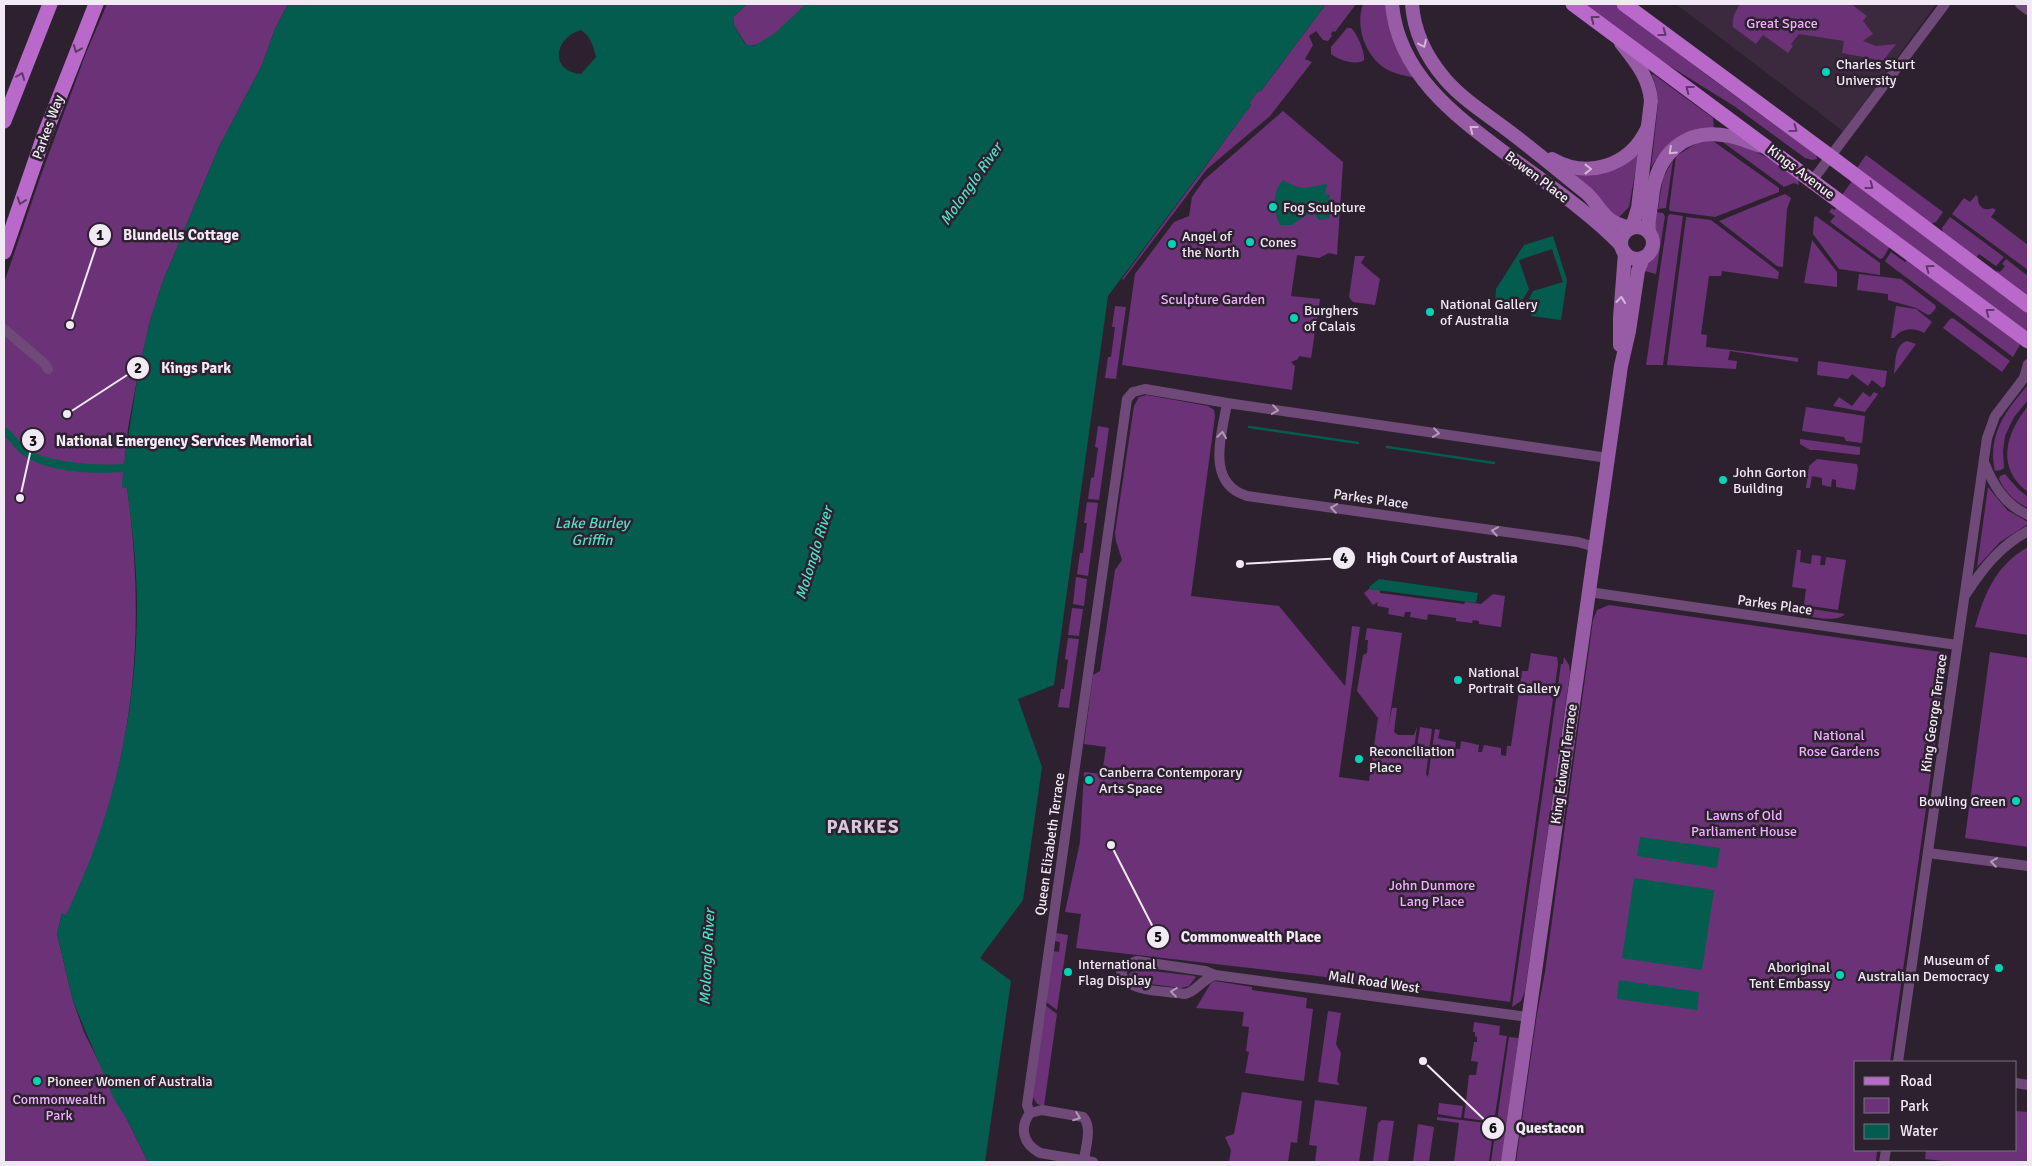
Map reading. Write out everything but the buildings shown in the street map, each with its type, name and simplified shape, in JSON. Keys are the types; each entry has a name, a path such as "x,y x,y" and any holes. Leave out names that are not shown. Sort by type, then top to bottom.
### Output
{"main road":[{"path":"4,121 50,4"},
{"name":"Parkes Way","path":"4,252 44,136 96,4"},
{"name":"Bowen Place","path":"1392,4 1400,39 1420,77 1447,108 1582,212 1623,249"},
{"name":"Bowen Place","path":"1412,4 1417,30 1423,46 1445,80 1472,104 1588,193 1610,220 1631,228"},
{"name":"Kings Avenue","path":"1573,4 2028,341"},
{"path":"1624,4 2028,305"},
{"name":"King Edward Terrace","path":"1615,35 1639,66 1647,80 1651,96 1650,119 1638,208 1631,228 1622,237 1621,366"},
{"path":"1527,145 1566,166 1585,170 1597,169 1617,162 1632,150 1644,135 1650,119"},
{"name":"King Edward Terrace","path":"1508,1162 1621,366 1629,331 1639,267 1643,258 1652,247 1648,216 1655,175 1663,160 1676,146 1692,137 1716,134 1734,137 1769,149"},
{"path":"1631,228 1640,227 1649,232"},
{"path":"1623,249 1635,259 1643,258"}],"street":[{"path":"1812,181 1946,4"},
{"path":"2020,4 2028,10"},
{"path":"4,330 48,369"},
{"name":"King George Terrace","path":"1898,1061 1988,434 1993,420 2026,376 2028,364"},
{"name":"Queen Elizabeth Terrace","path":"1088,1162 1040,1153 1034,1150 1028,1144 1023,1129 1025,1120 1030,1113 1027,1105 1127,399 1133,392 1145,389 1227,403"},
{"path":"1227,403 1608,458"},
{"name":"Parkes Place","path":"1227,403 1219,454 1220,469 1227,483 1237,492 1247,496 1578,542 1595,548"},
{"path":"1984,460 1991,478 2002,496 2014,508 2028,515"},
{"path":"1964,597 1993,557 2006,545 2028,531"},
{"path":"1578,542 1597,533"},
{"name":"Parkes Place","path":"1589,592 1957,645"},
{"path":"1928,852 2028,866"},
{"name":"Mall Road West","path":"1216,975 1202,981 1193,992 1186,994 1133,986 1125,981 1121,972 1126,965 1135,961 1205,971 1216,975 1528,1017"},
{"path":"1030,1113 1042,1110 1082,1117 1086,1120 1088,1128 1088,1162"}],"shaded area":[{"name":"Charles Sturt University","path":"1676,4 1936,4 1843,131"}],"green space":[{"name":"Commonwealth Park","path":"107,4 288,4 275,29 262,65 219,147 163,281 150,321 128,428 122,488 127,487 136,599 135,653 130,707 120,760 107,812 89,864 66,916 62,913 57,934 73,1001 84,1032 148,1162 4,1162 4,283 86,53"},
{"path":"806,4 771,37 755,45 747,46 734,25 733,17 746,5"},
{"path":"1326,4 1356,4 1335,32 1333,31 1328,41 1323,40 1316,31 1309,36 1313,45 1305,59 1312,62 1270,116 1207,169 1123,280 1251,105 1249,103 1259,90 1261,91"},
{"path":"1363,4 1390,4 1416,78 1389,71 1372,56 1367,49 1361,31 1360,22"},
{"path":"1581,4 1615,4 1712,79 1816,155 1817,159 1805,158 1734,106 1652,55"},
{"name":"Great Space","path":"1740,4 1851,4 1867,16 1863,21 1873,34 1863,41 1876,46 1896,44 1883,61 1842,53 1844,41 1799,34 1791,44 1793,46 1788,53 1763,35 1756,44 1733,27 1734,15"},
{"path":"1347,28 1353,30 1360,43 1364,57 1364,60 1361,62 1348,61 1331,54 1331,47"},
{"path":"1653,74 1713,118 1714,128 1677,141 1663,151 1651,168 1658,104"},
{"name":"Sculpture Garden","path":"1283,111 1343,162 1337,255 1329,253 1319,258 1297,255 1291,296 1320,299 1311,358 1299,356 1298,359 1291,362 1295,366 1292,390 1122,365 1135,274 1174,222 1189,216 1192,197 1204,180"},
{"path":"1720,140 1740,143 1784,167 1798,180 1799,185 1794,183 1784,187"},
{"path":"1713,141 1779,188 1779,192 1715,217 1670,211 1676,156 1697,143"},
{"path":"1636,155 1638,156 1629,207 1617,219 1612,216 1594,190 1574,175 1596,175 1609,172 1626,164"},
{"path":"1866,155 1943,212 1936,222 1930,224 1857,168"},
{"path":"1673,160 1666,208 1658,209 1663,178"},
{"path":"1852,181 2028,312 2028,332 1842,195"},
{"path":"1785,194 1791,198 1787,209 1783,267 1777,266 1719,221"},
{"path":"1976,195 1984,209 1993,208 1996,210 1991,217 2028,245 2028,270 1952,214 1964,198 1970,202"},
{"path":"1837,207 1890,246 1883,258 1880,259 1830,222 1835,216 1829,212 1832,208 1834,210"},
{"path":"1656,212 1663,213 1665,216 1656,274 1645,271 1658,247 1654,228"},
{"path":"1670,214 1683,216 1663,365 1646,365 1668,216"},
{"path":"1816,216 1880,263 1880,275 1839,269 1813,234 1814,218"},
{"path":"1686,217 1711,220 1779,272 1778,279 1722,271 1721,276 1709,276 1701,334 1707,335 1706,347 1798,358 1798,362 1730,351 1728,360 1737,361 1736,369 1667,365"},
{"path":"1950,217 2004,257 1996,266 1979,254 1976,258 1943,233 1942,228"},
{"path":"1812,240 1837,272 1837,287 1804,283"},
{"path":"1891,252 1905,262 1907,260 1911,264 1913,262 2021,343 2013,357 1887,263 1885,261"},
{"path":"1355,256 1365,256 1361,263 1380,279 1375,305 1353,302 1349,297"},
{"path":"2006,259 2028,276 2028,296 1996,272 2000,272 2005,266 2002,264"},
{"path":"1859,274 1901,279 1935,305 1936,308 1928,315 1916,308 1888,300 1888,294 1857,290"},
{"path":"1115,306 1126,307 1116,379 1105,378 1108,357 1111,357 1115,327 1112,327"},
{"path":"1896,306 1916,309 1932,322 1924,333 1916,330 1904,330 1894,338 1891,338"},
{"path":"1953,318 2010,361 2002,372 1943,328"},
{"path":"1907,341 1916,344 1894,374 1898,350"},
{"path":"1818,361 1887,371 1885,386 1882,388 1872,380 1868,386 1852,374 1848,379 1817,375"},
{"path":"2028,385 2028,400 2014,417 2005,436 2003,451 2004,468 1995,471 1994,446 2000,424 2012,404"},
{"path":"1863,392 1870,397 1874,392 1878,394 1865,412 1833,406 1839,397 1852,406"},
{"name":"John Dunmore Lang Place","path":"1147,395 1208,406 1214,410 1215,416 1191,596 1279,606 1345,686 1352,626 1360,627 1339,777 1369,781 1378,718 1357,691 1363,655 1367,653 1368,640 1365,640 1367,628 1402,633 1388,729 1392,708 1397,708 1394,732 1398,735 1414,735 1417,727 1413,757 1415,760 1420,727 1432,729 1426,774 1428,777 1435,729 1440,730 1438,738 1456,742 1455,749 1460,749 1461,741 1479,745 1478,752 1482,752 1484,745 1501,748 1501,755 1506,756 1507,746 1511,746 1522,671 1528,671 1531,653 1557,657 1558,664 1510,1002 1310,975 1076,948 1081,914 1065,912 1080,842 1084,772 1102,774 1106,747 1084,744 1093,675 1100,671 1115,570 1122,560 1115,533 1134,406 1139,397"},
{"path":"2028,406 2028,492 2018,483 2011,472 2007,450 2014,427"},
{"path":"1806,407 1865,416 1862,443 1846,441 1844,437 1802,431"},
{"path":"1098,426 1109,428 1099,500 1088,499 1091,478 1094,477 1098,448 1095,447"},
{"path":"1800,439 1860,447 1860,454 1810,450 1800,444"},
{"path":"1817,459 1857,464 1855,490 1836,487 1836,480 1832,479 1831,487 1822,485 1822,478 1812,476 1810,488 1806,488 1809,466"},
{"path":"2005,474 2028,497 2028,508 2015,500 2004,488 1999,479 2000,476"},
{"path":"1988,487 2007,510 2028,522 2028,524 2000,542 1977,567"},
{"path":"1087,502 1098,503 1088,576 1077,574 1080,553 1083,553 1087,523 1084,523"},
{"path":"2028,547 2028,635 1975,627 1987,592 1993,581 2007,562"},
{"path":"1797,550 1801,550 1800,562 1811,564 1812,555 1821,556 1820,565 1825,565 1826,557 1846,560 1838,610 1804,605 1806,589 1792,587"},
{"path":"1076,577 1087,579 1084,606 1073,604"},
{"path":"1369,589 1380,590 1380,593 1464,604 1465,602 1481,604 1493,594 1505,596 1501,627 1479,624 1479,621 1473,620 1472,623 1456,621 1456,618 1428,614 1427,620 1410,617 1411,612 1405,612 1404,617 1388,614 1389,608 1377,606 1378,602 1373,605 1364,593"},
{"name":"Lawns of Old Parliament House","path":"1609,605 1948,653 1890,1061 1854,1061 1854,1151 1877,1151 1876,1162 1516,1162 1537,1014 1545,972 1593,620 1597,610"},
{"path":"1792,606 1845,614 1834,619 1818,618 1802,613"},
{"path":"1072,608 1083,609 1079,636 1068,635"},
{"path":"1068,638 1079,639 1069,708 1058,707 1061,689 1064,689 1068,660 1065,659"},
{"path":"1990,652 2028,658 2028,847 1965,838"},
{"path":"1564,657 1569,665 1570,673 1525,991 1521,1001 1512,1007 1561,664 1563,664"},
{"path":"1056,933 1068,935 1057,1010 1046,1002 1053,951 1059,952 1060,942 1055,941"},
{"path":"1136,969 1196,977 1189,986 1181,988 1135,982 1129,974"},
{"path":"1215,981 1252,987 1252,990 1307,998 1306,1008 1313,1009 1304,1081 1245,1073 1249,1052 1246,1051 1249,1027 1242,1026 1244,1012 1196,1008 1211,983"},
{"path":"1045,1005 1057,1014 1044,1106 1037,1104 1033,1097"},
{"path":"1328,1011 1341,1013 1336,1044 1341,1053 1337,1082 1339,1085 1318,1082"},
{"path":"1474,1022 1500,1026 1499,1035 1507,1036 1494,1122 1464,1118 1469,1075 1476,1075 1478,1062 1471,1061 1474,1042 1477,1042 1475,1032 1473,1032"},
{"path":"1509,1037 1518,1038 1518,1041 1502,1162 1491,1162"},
{"path":"1242,1092 1302,1101 1297,1143 1291,1142 1288,1162 1229,1162 1231,1150 1225,1137 1234,1134"},
{"path":"1315,1100 1367,1107 1359,1162 1315,1162 1317,1146 1309,1145"},
{"path":"1439,1103 1463,1106 1461,1118 1438,1114"},
{"path":"2017,1111 2028,1112 2028,1162 1952,1162 1925,1159 1926,1151 2017,1151"},
{"path":"1437,1117 1494,1124 1489,1162 1454,1162 1459,1123 1437,1120"},
{"path":"1382,1120 1394,1121 1388,1162 1373,1162 1378,1123"},
{"path":"1418,1124 1434,1127 1429,1162 1413,1162"}],"water":[{"name":"Lake Burley Griffin","path":"288,4 758,4 746,5 733,17 734,25 745,44 754,46 775,33 806,4 1326,4 1260,92 1258,91 1249,103 1251,105 1108,296 1054,685 1018,699 1042,767 1023,900 980,958 1011,981 985,1162 148,1162 129,1123 114,1099 73,1001 57,934 62,913 66,915 83,879 97,841 109,803 127,725 136,645 137,590 127,488 122,488 123,472 71,471 45,466 33,461 20,453 4,436 4,426 29,450 49,458 88,464 124,464 138,374 150,321 163,281 219,147 262,65 275,29","holes":["581,30 591,42 596,57 581,74 570,72 563,67 559,54 565,39"]},
{"path":"1283,180 1300,187 1327,184 1325,194 1330,195 1328,211 1330,218 1319,220 1312,211 1292,225 1280,225 1276,214 1275,196"},
{"path":"1553,236 1567,280 1561,320 1531,316 1532,309 1524,309 1533,291 1563,282 1552,249 1519,260 1529,289 1519,306 1495,305 1496,289 1524,245"},
{"path":"1379,579 1478,593 1476,603 1369,589"},
{"path":"1640,837 1720,848 1717,868 1637,856"},
{"path":"1634,878 1714,890 1702,970 1622,958"},
{"path":"1619,980 1699,992 1697,1010 1617,999"}],"waterway":[{"path":"1249,427 1358,443"},
{"path":"1387,447 1494,463"}],"place":[{"name":"Charles Sturt University","path":"1826,72"},
{"name":"Fog Sculpture","path":"1273,207"},
{"name":"Cones","path":"1250,242"},
{"name":"Angel of the North","path":"1172,244"},
{"name":"National Gallery of Australia","path":"1430,312"},
{"name":"Burghers of Calais","path":"1294,318"},
{"name":"Blundells Cottage","path":"70,325"},
{"name":"Kings Park","path":"67,414"},
{"name":"John Gorton Building","path":"1723,480"},
{"name":"National Emergency Services Memorial","path":"20,498"},
{"name":"High Court of Australia","path":"1240,564"},
{"name":"National Portrait Gallery","path":"1458,680"},
{"name":"Reconciliation Place","path":"1359,759"},
{"name":"Canberra Contemporary Arts Space","path":"1089,780"},
{"name":"Bowling Green","path":"2016,801"},
{"name":"Commonwealth Place","path":"1111,845"},
{"name":"Museum of Australian Democracy","path":"1999,968"},
{"name":"International Flag Display","path":"1068,972"},
{"name":"Aboriginal Tent Embassy","path":"1840,975"},
{"name":"Questacon","path":"1423,1061"},
{"name":"Pioneer Women of Australia","path":"37,1081"}],"district":[{"name":"PARKES","path":"863,827"}],"water label":[{"name":"Molonglo River","path":"971,184"},
{"name":"Molonglo River","path":"814,553"},
{"name":"Molonglo River","path":"707,957"}],"park label":[{"name":"National Rose Gardens","path":"1839,744"}]}
